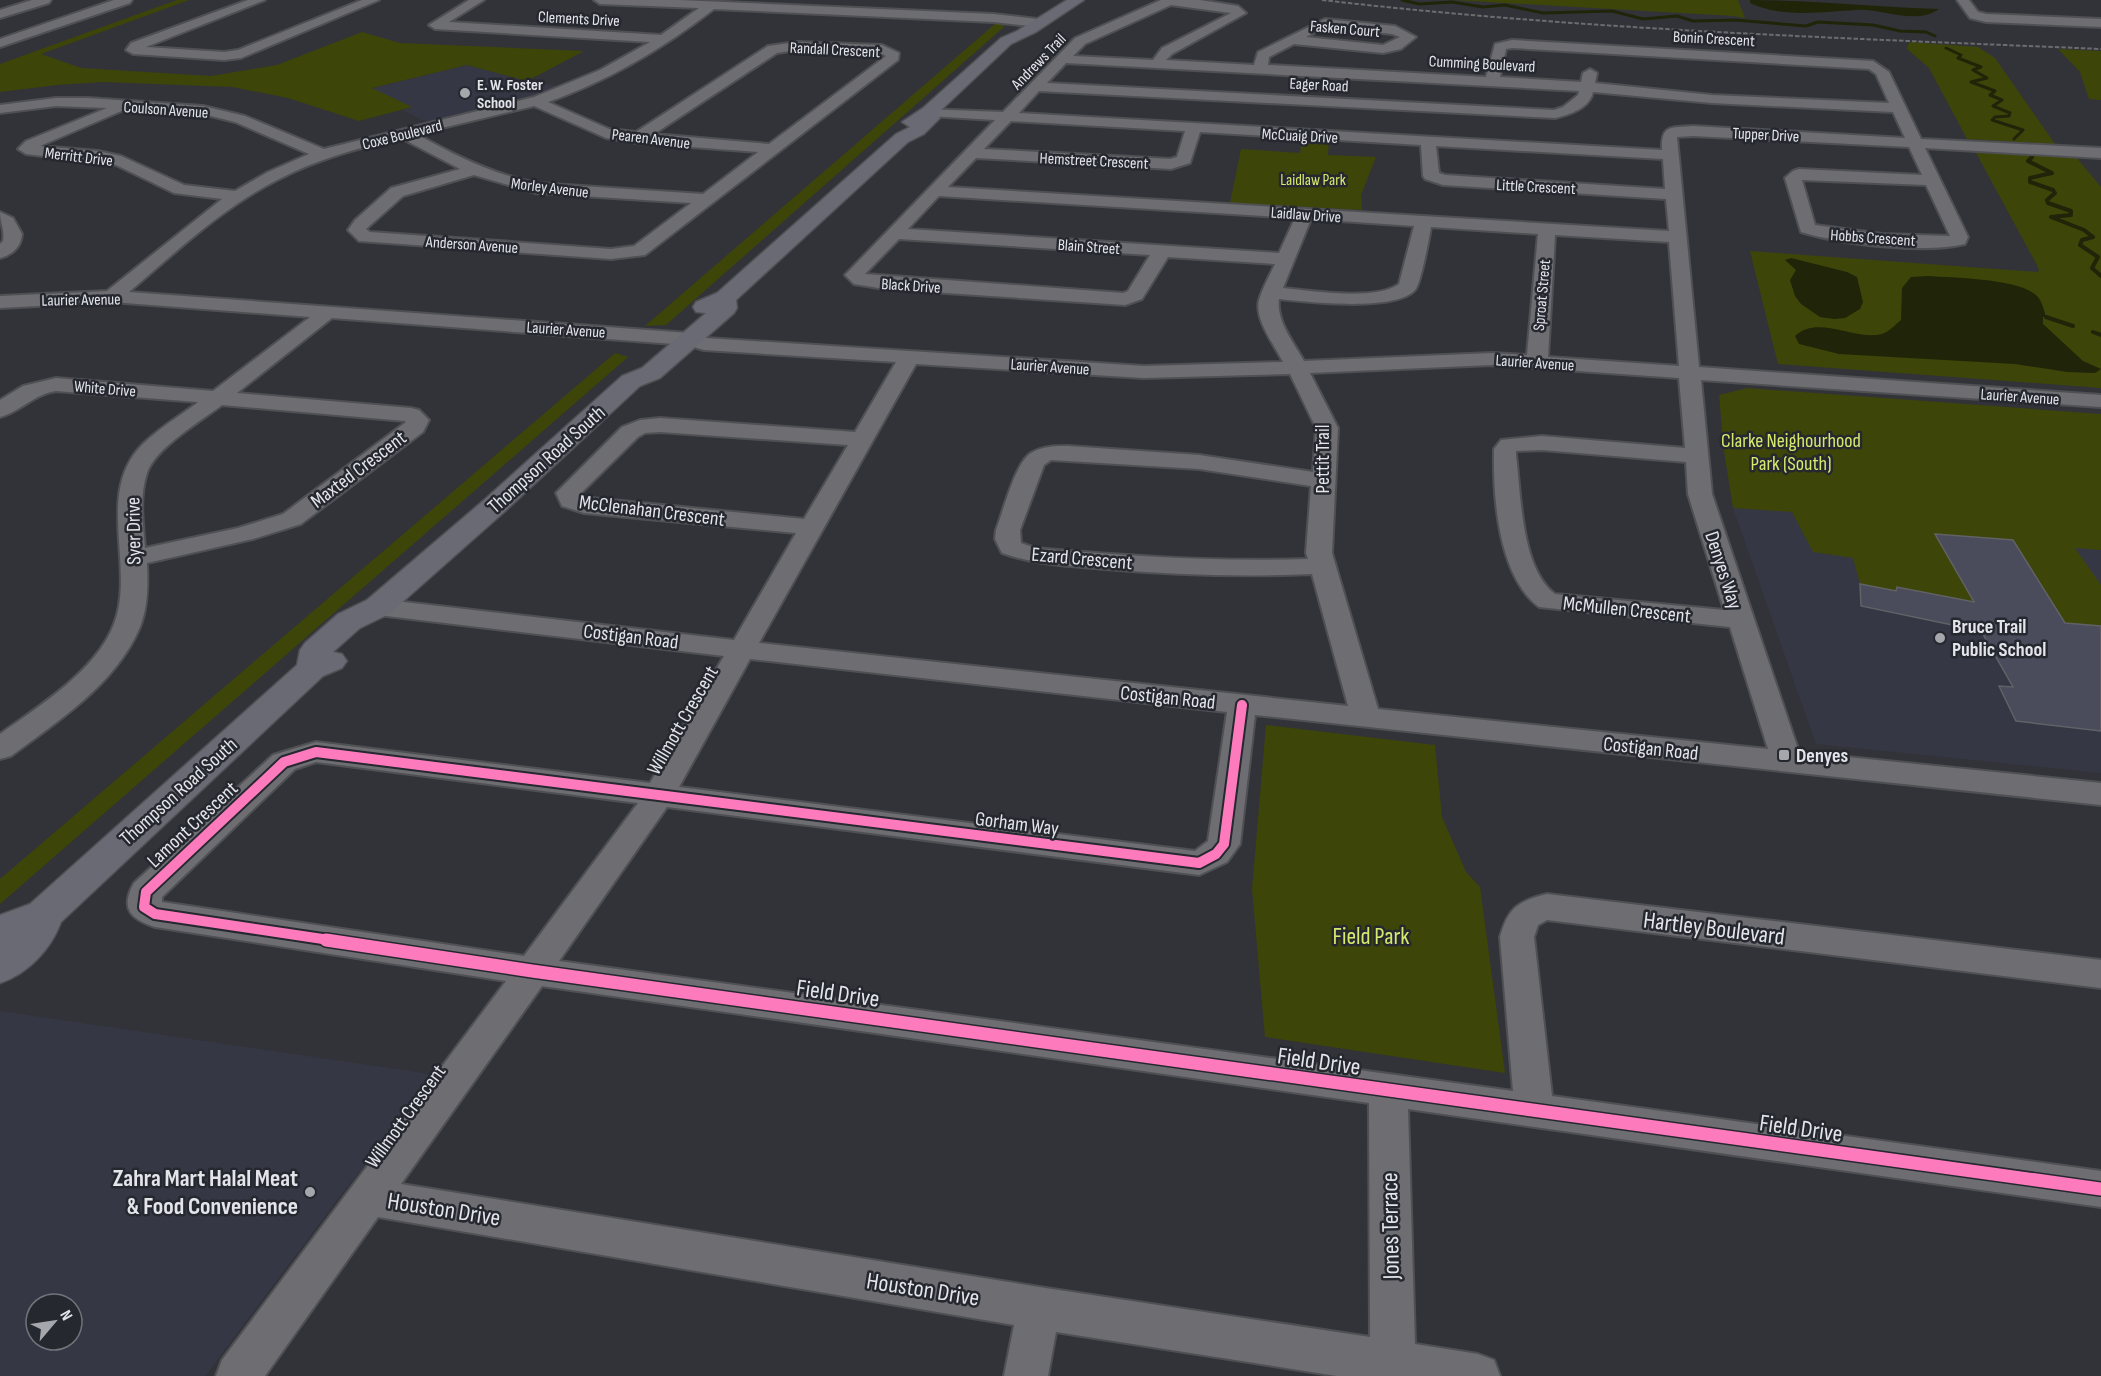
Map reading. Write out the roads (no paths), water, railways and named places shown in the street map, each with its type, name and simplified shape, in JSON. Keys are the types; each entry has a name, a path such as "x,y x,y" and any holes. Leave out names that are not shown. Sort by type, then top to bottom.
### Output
{"main road":[{"name":"Thompson Road South","path":"0,935 9,927 44,914 312,669 340,657 379,622 378,607 502,499 631,381 651,373 679,338 726,308 725,298 902,138 918,130 932,118 929,112 1006,41 1016,39 1030,22 1060,0"},
{"name":"Thompson Road South","path":"1030,22 1077,0"},
{"name":"Thompson Road South","path":"0,967 36,935 44,914"}],"street":[{"path":"0,14 45,0"},
{"path":"0,43 126,0"},
{"path":"260,0 136,46 133,50 224,56 241,54 373,0"},
{"name":"Clements Drive","path":"478,0 435,25 663,39"},
{"path":"600,0 1030,22"},
{"path":"1963,0 1971,12 1981,17 2101,23"},
{"name":"Andrews Trail","path":"1005,118 1080,41 1169,1 1234,9 1240,13 1167,51 1156,64"},
{"name":"Coxe Boulevard","path":"112,296 235,196 275,174 324,155 534,101 588,80 663,39 711,5"},
{"path":"2056,7 2069,22"},
{"name":"Fasken Court","path":"1260,69 1263,55 1322,24 1395,30 1407,33 1410,37 1396,46 1383,49 1293,40"},
{"name":"Randall Crescent","path":"638,138 773,49 797,45 882,50 892,53 893,57 706,199"},
{"name":"Bonin Crescent","path":"1492,81 1498,53 1503,45 1592,50 1686,60 1783,65 1873,65 1882,72 1915,142"},
{"path":"1589,87 1592,50"},
{"name":"Cumming Boulevard","path":"1062,59 1792,97 1898,108"},
{"path":"1324,118 1342,74"},
{"name":"Eager Road","path":"1035,87 1324,118 1555,114 1568,110 1585,97 1589,87"},
{"name":"Pearen Avenue","path":"534,101 606,133 638,138 774,149"},
{"name":"Coulson Avenue","path":"0,109 56,102 216,112 257,125 324,155"},
{"name":"Merritt Drive","path":"124,105 30,144 26,149 98,156 121,161 180,189 235,196"},
{"name":"McCuaig Drive","path":"929,112 1193,129 1324,118 1428,142 1671,155"},
{"name":"Black Drive","path":"1005,118 855,271 854,275 857,278 885,283 1125,299 1135,295 1162,250"},
{"name":"Hemstreet Crescent","path":"972,153 1171,164 1184,160 1193,129"},
{"name":"Tupper Drive","path":"1690,373 1669,135 1682,131 2101,153"},
{"name":"Morley Avenue","path":"405,134 473,170 505,182 536,188 706,199"},
{"name":"Little Crescent","path":"1428,142 1431,176 1443,180 1675,195"},
{"name":"Hobbs Crescent","path":"1915,142 1959,240 1928,241 1829,234 1807,228 1793,178 1799,174 1932,180"},
{"name":"Anderson Avenue","path":"473,170 397,192 361,224 357,230 358,234 365,237 611,254 632,253 651,244 706,199"},
{"name":"Laidlaw Drive","path":"935,190 1678,237"},
{"name":"Pettit Trail","path":"1305,214 1269,299 1270,315 1321,412 1327,428 1318,553 1366,718"},
{"path":"0,217 9,222 14,232 12,243 0,253"},
{"path":"1272,293 1331,297 1387,296 1402,292 1408,286 1424,221"},
{"name":"Sproat Street","path":"1537,361 1547,229"},
{"name":"Blain Street","path":"893,233 1286,259"},
{"name":"Laurier Avenue","path":"0,302 112,296 679,338 704,344 1144,372 1202,372 1492,359 2101,401"},
{"name":"Syer Drive","path":"0,749 78,688 118,644 128,625 133,603 135,558 131,491 140,462 151,449 328,312"},
{"name":"Willmott Crescent","path":"238,1376 660,794 909,357"},
{"name":"Denyes Way","path":"1690,373 1700,494 1787,762"},
{"name":"White Drive","path":"0,410 30,390 50,384 218,397"},
{"name":"Maxted Crescent","path":"135,558 244,534 292,519 415,427 418,420 411,415 218,397"},
{"name":"McClenahan Crescent","path":"813,527 584,506 570,501 568,492 630,432 640,427 660,425 864,439"},
{"name":"McMullen Crescent","path":"1697,456 1542,443 1509,445 1505,448 1505,455 1518,557 1533,591 1548,601 1740,620"},
{"name":"Ezard Crescent","path":"1323,480 1199,462 1068,453 1047,454 1033,463 1008,530 1007,539 1011,548 1032,555 1172,567 1238,569 1323,566"},
{"name":"Costigan Road","path":"378,607 955,674 2101,794"},
{"name":"Gorham Way","path":"660,794 839,820 1199,863 1216,854 1224,844 1242,705"},
{"name":"Lamont Crescent","path":"532,971 155,914 144,907 146,892 284,762 304,754 316,752 660,794"},
{"name":"Hartley Boulevard","path":"1534,1111 1517,937 1524,917 1532,910 1547,907 2101,974"},
{"name":"Field Drive","path":"532,971 2101,1189"},
{"name":"Jones Terrace","path":"1388,1090 1393,1369"},
{"name":"Houston Drive","path":"369,1197 1393,1369 1478,1376"},
{"path":"1026,1376 1039,1308"}],"waterway":[{"path":"1402,0 1419,4 1452,2 1483,7 1505,5 1543,13 1612,11 1643,19 1677,16 1693,21 1735,20 1806,26 1818,22 1873,25 1900,31 1926,32 1935,36"},
{"path":"1946,48 1961,55 1958,58 1981,67 1973,70 1987,78 1971,82 1995,91 1990,95 2002,100 1993,106 2010,113 2009,116 1995,117 1992,120 2023,130 2014,139"},
{"path":"2032,157 2028,161 2052,173 2030,178 2030,182 2053,190 2055,193 2047,200 2048,203 2071,211 2071,215 2051,217 2084,230 2093,237 2082,240 2080,245 2098,257 2092,268 2101,276"},
{"path":"2046,317 2073,326"},
{"path":"2093,332 2101,335"}],"railway":[{"path":"1322,0 1614,26 2101,49"}],"place":[{"name":"E. W. Foster School","path":"465,93"},
{"name":"Bruce Trail Public School","path":"1940,638"},
{"name":"Denyes","path":"1784,755"},
{"name":"Zahra Mart Halal Meat & Food Convenience","path":"310,1192"}],"park label":[{"name":"Laidlaw Park","path":"1313,179"},
{"name":"Clarke Neighourhood Park (South)","path":"1791,452"},
{"name":"Field Park","path":"1371,936"}]}
